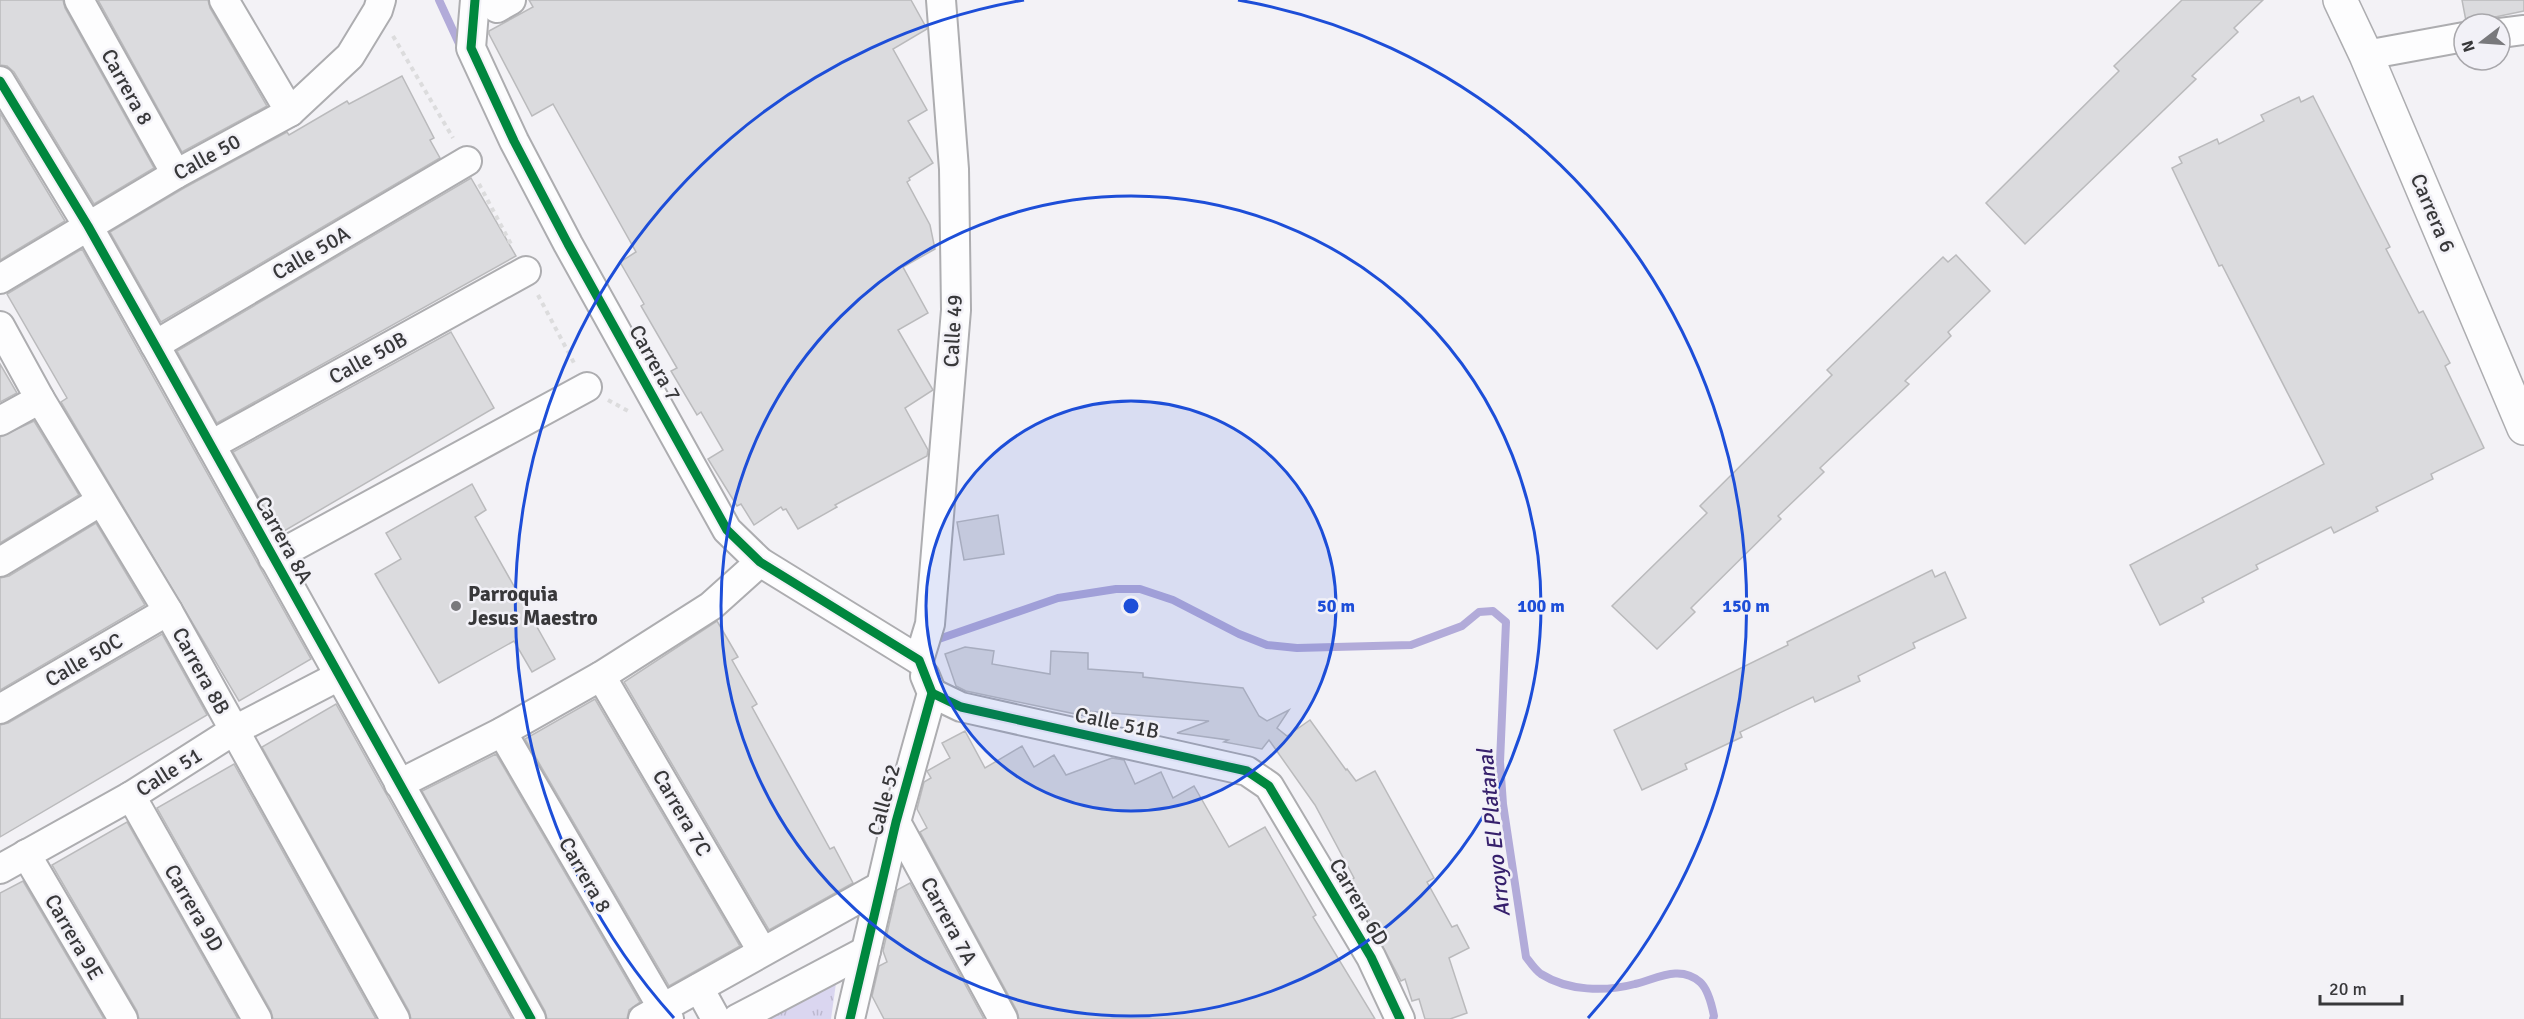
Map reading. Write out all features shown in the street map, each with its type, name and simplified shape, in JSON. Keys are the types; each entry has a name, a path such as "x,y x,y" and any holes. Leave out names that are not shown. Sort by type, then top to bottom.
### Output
{"main road":[{"name":"Carrera 6","path":"2340,0 2518,396 2524,428"}],"street":[{"name":"Carrera 8","path":"79,0 176,174"},
{"path":"224,0 290,112"},
{"name":"Calle 49","path":"919,660 930,624 956,310 954,169 941,0"},
{"name":"Carrera 7","path":"494,2 471,48 514,141 568,244 728,530 760,562 919,660"},
{"name":"Calle 50","path":"0,279 176,174 290,112 350,56 380,5"},
{"path":"2366,55 2452,39"},
{"name":"Carrera 8A","path":"0,81 88,226 531,1019"},
{"name":"Calle 50A","path":"155,345 467,161"},
{"name":"Calle 50B","path":"211,445 526,271"},
{"name":"Carrera 8B","path":"0,326 40,399 168,611 395,1019"},
{"path":"273,558 587,387"},
{"path":"0,421 40,399"},
{"path":"0,561 101,501"},
{"path":"399,784 502,732 601,676 711,606 760,562"},
{"name":"Calle 50C","path":"0,710 168,611"},
{"path":"919,660 932,693"},
{"name":"Calle 51","path":"0,869 131,796 233,731 339,676"},
{"name":"Carrera 7C","path":"601,676 762,951"},
{"name":"Calle 51B","path":"932,693 961,707 1247,771 1269,786 1282,805"},
{"name":"Calle 52","path":"850,1019 896,822 932,693"},
{"name":"Carrera 8","path":"502,732 658,1015"},
{"name":"Carrera 9D","path":"131,796 257,1019"},
{"name":"Carrera 6D","path":"1282,805 1371,957 1400,1019"},
{"name":"Carrera 7A","path":"896,822 1003,1019"},
{"name":"Carrera 9E","path":"26,854 123,1019"},
{"path":"658,1015 762,951 881,886"},
{"path":"737,1019 866,951"},
{"path":"699,988 716,1019"}],"path":[{"path":"380,5 467,161 587,387 636,416"}],"green space":[{"path":"838,969 831,1019 747,1019"}],"building":[{"path":"0,0 63,0 65,8 154,168 94,204 14,72 7,66 0,65"},
{"path":"98,0 208,0 210,8 267,106 182,152"},
{"path":"529,0 911,0 927,29 893,49 927,110 908,121 933,163 909,178 907,182 930,225 935,249 903,267 928,313 898,330 933,390 905,408 928,450 927,456 835,505 837,507 798,529 786,509 783,510 781,507 754,525 741,504 737,506 708,459 723,450 701,412 697,415 671,371 677,368 641,306 644,304 620,262 636,252 553,104 532,116 489,34 489,31 533,7"},
{"path":"2182,0 2263,0 2234,28 2238,32 2192,76 2196,79 2025,244 1986,203 2119,71 2114,66"},
{"path":"2462,0 2524,0 2524,11 2512,13 2464,12"},
{"path":"402,76 434,138 430,140 440,158 161,322 110,232 184,188 287,132 289,135 347,101 349,104"},
{"path":"2313,96 2390,247 2386,249 2419,313 2423,311 2450,363 2445,366 2484,448 2431,474 2433,479 2376,507 2378,511 2334,533 2331,527 2256,565 2258,569 2202,598 2204,602 2160,625 2130,565 2324,464 2222,265 2219,266 2172,168 2182,163 2179,157 2217,139 2219,144 2264,121 2261,115 2299,97 2301,102"},
{"path":"0,113 65,221 0,260"},
{"path":"471,178 516,256 217,423 177,351"},
{"path":"82,249 311,659 239,701 61,402 67,398 7,294"},
{"path":"1956,255 1990,291 1948,332 1951,336 1905,381 1909,384 1820,468 1824,472 1778,516 1781,519 1691,608 1695,612 1657,649 1612,606 1707,513 1700,506 1832,375 1827,370 1943,257 1948,262"},
{"path":"451,332 494,408 279,534 233,452"},
{"path":"0,364 17,393 0,402"},
{"path":"34,421 79,495 0,543 0,437"},
{"path":"472,484 486,510 475,517 555,659 532,672 514,641 439,683 375,574 401,559 386,533"},
{"path":"998,515 1004,554 964,560 957,522"},
{"path":"96,523 145,605 0,690 0,578 9,576"},
{"path":"1932,570 1935,577 1945,572 1966,618 1913,643 1915,648 1858,676 1860,681 1815,702 1813,697 1740,732 1742,737 1685,764 1687,769 1642,790 1614,730 1788,645 1787,642"},
{"path":"717,621 738,657 732,660 757,704 752,707 830,849 834,847 853,883 769,930 624,682"},
{"path":"162,634 207,715 0,837 0,725 8,723"},
{"path":"965,647 994,651 992,664 1050,674 1051,651 1088,653 1088,669 1143,673 1143,677 1243,688 1259,716 1267,721 1289,710 1277,728 1287,736 1310,720 1356,781 1375,771 1434,878 1427,882 1452,927 1457,925 1469,948 1449,958 1467,1013 1450,1019 1425,1019 1419,999 1412,1001 1405,979 1401,981 1361,905 1349,881 1354,878 1315,805 1269,740 1262,749 1224,742 1228,740 1177,733 1209,721 1086,711 1085,716 966,691 956,686 945,654"},
{"path":"595,699 740,946 669,986 525,739"},
{"path":"336,704 512,1019 411,1019 409,1011 262,747"},
{"path":"965,731 985,768 1022,746 1034,767 1054,755 1066,775 1112,758 1124,760 1135,784 1161,772 1173,798 1194,786 1229,847 1265,827 1316,915 1313,917 1375,1019 1019,1019 1017,1011 920,832 927,828 917,809 924,782 931,778 927,771 950,758 942,743"},
{"path":"496,754 640,1002 629,1010 627,1019 547,1019 545,1011 422,791"},
{"path":"234,764 376,1019 273,1019 271,1011 157,808"},
{"path":"127,822 238,1019 139,1019 137,1011 52,865"},
{"path":"23,881 104,1019 0,1019 0,893"},
{"path":"910,883 984,1019 884,1019 872,996 879,966 887,962 883,951 897,890"}],"waterway":[{"name":"Arroyo El Platanal","path":"439,0 462,50"},
{"name":"Arroyo El Platanal","path":"930,642 1058,598 1116,589 1140,589 1173,600 1239,634 1267,645 1297,648 1411,645 1462,626 1479,612 1493,611 1506,622 1500,762 1503,804 1526,957 1539,972 1552,980 1575,987 1599,989 1623,987 1668,974 1684,974 1700,982 1705,989 1712,1007 1713,1019"}],"cycle path":[{"path":"475,0 471,48 514,141 568,244 727,530 760,562 919,660 932,693 896,822 850,1019"},
{"path":"0,81 88,226 531,1019"},
{"path":"932,693 961,707 1247,771 1269,786 1371,957 1400,1019"}],"place":[{"name":"Parroquia Jesus Maestro","path":"456,606"}]}
